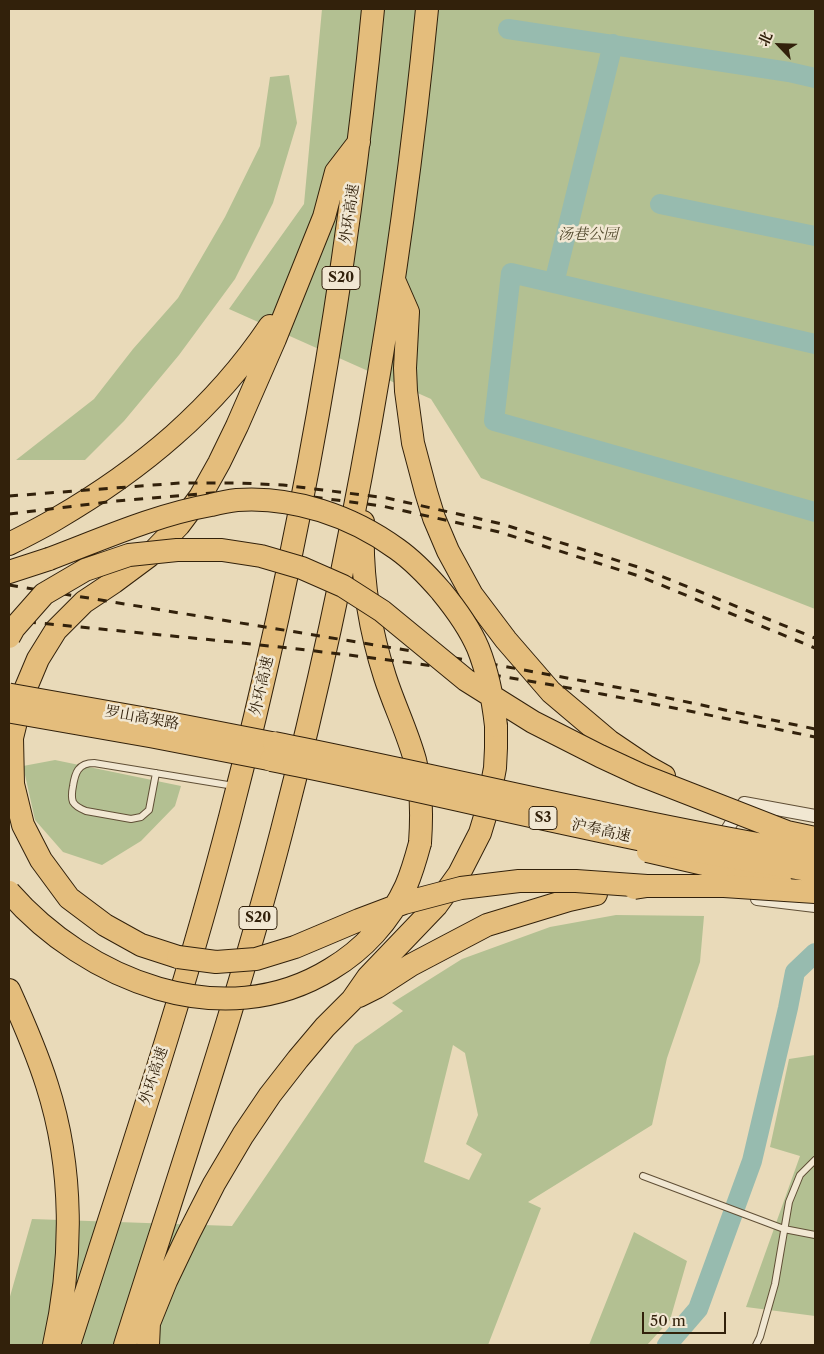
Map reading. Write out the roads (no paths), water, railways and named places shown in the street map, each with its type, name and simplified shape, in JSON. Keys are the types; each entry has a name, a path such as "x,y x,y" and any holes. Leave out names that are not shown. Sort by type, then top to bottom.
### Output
{"highway":[{"name":"外环高速","path":"69,1345 204,912 238,786 274,636 311,458 344,262 374,9"},
{"name":"S20","path":"126,1345 228,1019 276,852 324,656 360,483 381,364 409,174 427,9"},
{"path":"359,141 336,172 324,217 253,390 219,463 200,497 179,525 148,556 84,602 56,630 38,659 22,697 12,738 13,784 23,825 41,860 69,898 106,925 141,945 178,958 216,962 256,959 295,947 404,903 461,888 519,880 576,881 648,886 724,886 815,892"},
{"path":"9,544 55,520 127,474 195,416 237,371 256,346 273,321 306,260"},
{"path":"394,280 408,312 405,368 409,418 419,468 434,518 448,551 472,595 506,640 551,692 609,741 646,766 714,804"},
{"path":"9,892 32,916 61,941 87,958 127,979 165,991 204,997 264,996 302,984 322,975 356,952 383,923 395,906 414,866 420,843 421,798 415,761 376,648 369,613 364,580 363,552 365,498 360,483"},
{"path":"9,572 196,508 237,500 270,500 305,505 339,516 374,534 398,549 425,573 464,622 477,647 490,688 496,726 492,790 480,833 468,858 448,891 436,906 368,977 352,1000 325,1027 270,1095 243,1135 214,1184 166,1281 149,1323 148,1345"},
{"path":"9,637 14,628 44,594 84,570 129,555 177,550 222,550 261,556 302,568 343,586 382,611 466,680 533,722 641,775 787,832 815,838"},
{"name":"罗山高架路","path":"9,694 156,720 272,752"},
{"name":"罗山高架路","path":"9,712 152,737 272,752"},
{"name":"沪奉高速","path":"272,752 444,779 610,816 815,854"},
{"name":"沪奉高速","path":"272,752 330,771 605,832 729,857 815,871"},
{"path":"352,1000 377,987 411,964 487,925 570,900 648,886"},
{"path":"9,990 48,1086 64,1160 67,1196 67,1259 64,1293 54,1345"},
{"path":"37,1345 44,1327 64,1293"},
{"path":"126,1345 149,1323"}],"main road":[{"path":"9,688 159,714 326,747 613,809 815,850"},
{"path":"9,720 152,745 343,784 519,822 815,892"}],"street":[{"path":"815,816 744,803 718,844 713,876 714,893 815,906"}],"lane":[{"path":"156,773 149,810 141,817 131,818 86,811 73,802 74,776 79,767 84,764 94,763 238,786"},
{"path":"756,1345 775,1284 788,1202 800,1175 815,1160"},
{"path":"643,1176 784,1229 815,1235"}],"waterway":[{"path":"508,29 789,72 815,78"},
{"path":"554,283 613,44"},
{"path":"660,204 815,236"},
{"path":"815,344 511,273 494,421 815,512"},
{"path":"667,1345 698,1309 752,1161 795,972 815,953"}],"railway":[{"path":"9,496 180,483 238,483 283,485 387,498 502,524 641,568 815,638"},
{"path":"9,514 116,501 224,492 282,493 382,506 499,532 639,576 815,648"},
{"path":"9,585 497,665 621,688 815,729"},
{"path":"9,620 299,649 449,668 606,695 815,737"}],"park label":[{"name":"汤巷公园","path":"588,235"}]}
